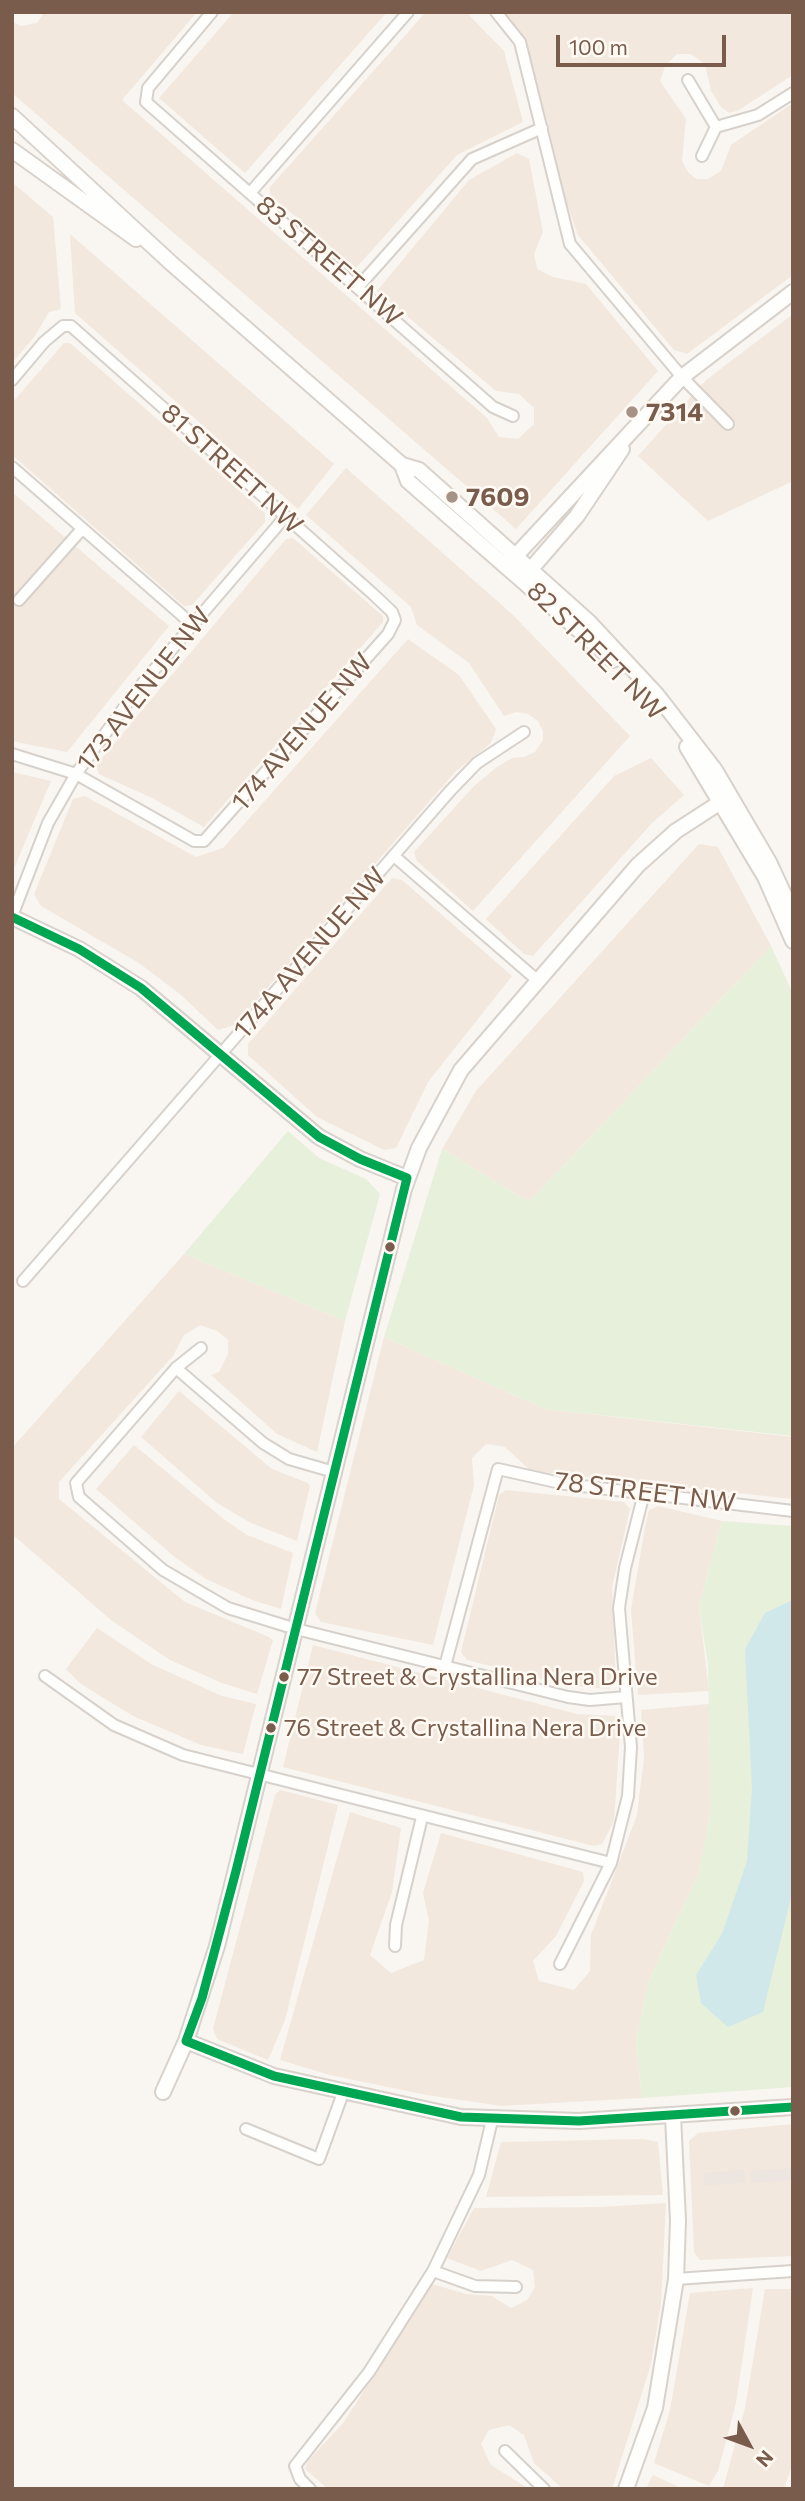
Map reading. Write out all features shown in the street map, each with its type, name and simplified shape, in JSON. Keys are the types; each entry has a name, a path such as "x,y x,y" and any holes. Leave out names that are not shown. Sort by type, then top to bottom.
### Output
{"street":[{"name":"83 STREET NW","path":"212,12 148,88 146,102 359,286 493,407 513,416"},
{"path":"250,193 408,12"},
{"path":"496,12 520,42 570,244 682,377 728,425"},
{"path":"688,80 716,127"},
{"path":"702,156 716,127 758,115 793,93"},
{"name":"82 STREET NW","path":"12,116 171,263 402,465 419,470 601,649 638,687 726,799 769,862 793,914"},
{"path":"359,286 472,159 542,128"},
{"name":"82 STREET NW","path":"12,150 171,263"},
{"path":"511,561 682,377 793,292"},
{"name":"81 STREET NW","path":"12,380 44,342 62,326 71,327 373,594 392,612 395,620"},
{"path":"526,575 577,516 642,418"},
{"path":"12,467 193,625"},
{"name":"173 AVENUE NW","path":"12,917 48,822 76,774 136,691 285,517"},
{"path":"19,600 82,529"},
{"name":"174 AVENUE NW","path":"76,774 194,841 204,841 388,634 395,620"},
{"name":"174A AVENUE NW","path":"23,1281 461,779 488,756 524,732"},
{"path":"12,754 76,774"},
{"path":"163,2092 186,2041 217,1946 407,1178 431,1123 461,1070 655,847 726,799"},
{"name":"82 STREET NW","path":"726,799 793,941"},
{"path":"394,856 537,981"},
{"path":"12,917 119,972 163,1004 319,1138 360,1159 407,1178"},
{"path":"201,1348 176,1368 80,1478 77,1491 85,1504 163,1570 228,1608 296,1629 568,1697 590,1700 626,1697"},
{"path":"176,1368 263,1443 289,1458 334,1472"},
{"name":"78 STREET NW","path":"445,1665 498,1469 565,1484 793,1511"},
{"path":"560,1964 611,1863 623,1823 631,1772 620,1598 644,1493"},
{"path":"45,1676 96,1713 139,1737 183,1755 611,1863"},
{"path":"395,1946 396,1925 422,1817"},
{"path":"186,2041 274,2076 461,2117 553,2122 793,2107"},
{"path":"246,2129 320,2159 343,2093"},
{"path":"626,2489 655,2408 676,2279 678,2221 673,2116"},
{"path":"310,2489 300,2479 295,2466 369,2372 433,2271 479,2175 492,2120"},
{"path":"433,2271 475,2286 516,2287"},
{"path":"676,2279 793,2271"},
{"path":"505,2451 544,2489"}],"shaded area":[{"path":"44,12 197,12 122,100 487,418 499,437 518,439 534,424 534,408 519,394 496,391 377,291 469,180 517,153 529,159 543,232 534,254 537,269 553,277 586,284 658,371 516,529 12,93 12,22 21,26 37,23"},
{"path":"234,12 387,12 245,173 159,98"},
{"path":"426,12 466,12 504,51 523,122 457,155 356,268 270,195 270,187"},
{"path":"504,12 793,12 793,75 739,110 729,113 721,107 711,91 705,64 691,54 677,54 665,66 660,81 686,119 682,161 696,179 708,179 721,171 731,145 793,103 793,275 687,354 674,350 578,235 564,196 547,120 521,33"},
{"path":"12,182 53,217 61,309 49,312 35,336 12,363"},
{"path":"70,234 334,464 298,509 75,313"},
{"path":"793,314 793,481 708,521 638,456 706,380"},
{"path":"64,343 70,343 265,513 265,522 192,605 184,606 12,455 12,403"},
{"path":"346,468 512,614 630,736 473,911 417,861 414,852 475,785 512,758 535,752 543,740 543,731 538,721 528,714 516,712 504,716 469,663 417,625 411,607 306,515"},
{"path":"12,492 169,626 67,752 12,741"},
{"path":"293,538 383,616 383,622 204,827 152,798 99,774 96,765 286,539"},
{"path":"408,639 459,675 496,729 490,744 455,772 235,1025 218,1030 181,995 139,963 41,906 34,894 73,799 85,796 196,857 223,848"},
{"path":"651,758 684,795 652,823 533,956 524,954 486,919 614,776"},
{"path":"12,772 51,781 12,873"},
{"path":"699,844 718,847 771,946 529,1202 442,1149 476,1091"},
{"path":"392,878 402,880 512,976 428,1082 396,1148 384,1150 317,1117 248,1055 248,1044"},
{"path":"184,1254 345,1321 317,1452 277,1434 211,1375 219,1372 228,1354 228,1340 217,1331 200,1325 184,1335 173,1356 59,1482 59,1499 185,1602 273,1640 257,1694 222,1683 170,1660 111,1620 12,1534 12,1448"},
{"path":"384,1337 545,1409 793,1437 793,1499 531,1471 505,1447 486,1444 472,1458 474,1485 433,1645 321,1622 315,1613"},
{"path":"179,1391 272,1469 308,1483 310,1486 297,1541 251,1523 217,1503 141,1437"},
{"path":"134,1445 247,1535 293,1553 281,1609 252,1600 206,1579 176,1558 96,1489"},
{"path":"506,1490 624,1502 630,1509 612,1587 616,1682 609,1689 565,1685 467,1660 461,1652 499,1495"},
{"path":"658,1506 722,1521 699,1607 709,1691 638,1695 631,1610 649,1510"},
{"path":"97,1628 151,1664 222,1696 256,1704 243,1754 201,1745 133,1716 81,1684 66,1669"},
{"path":"313,1645 577,1714 615,1716 620,1733 614,1821 602,1844 594,1846 283,1767"},
{"path":"709,1704 711,1810 699,1873 649,1980 636,2040 642,2098 501,2106 427,2095 330,2075 280,2060 350,1812 401,1828 392,1892 370,1955 391,1973 424,1960 429,1920 423,1893 441,1833 583,1872 584,1881 556,1936 533,1961 539,1981 574,1990 590,1971 591,1935 637,1815 644,1758 641,1710"},
{"path":"280,1790 338,1805 285,2020 268,2060 217,2039 213,2029 275,1795"},
{"path":"793,2124 793,2256 700,2260 694,2252 689,2141 698,2133"},
{"path":"643,2139 658,2142 663,2195 486,2197 501,2142"},
{"path":"792,2168 792,2180 752,2183 750,2171"},
{"path":"744,2170 745,2183 705,2185 703,2173"},
{"path":"666,2203 661,2303 651,2364 612,2489 563,2489 534,2463 524,2435 509,2425 489,2430 481,2444 491,2465 529,2489 328,2489 305,2469 308,2461 344,2422 432,2284 466,2294 492,2296 511,2308 527,2300 535,2287 533,2270 512,2260 481,2271 447,2258 474,2208 600,2207"},
{"path":"753,2288 736,2403 718,2471 709,2486 654,2463 670,2410 690,2293"},
{"path":"765,2289 793,2289 793,2462 784,2489 723,2489 745,2408"},
{"path":"653,2475 683,2489 646,2489"}],"green space":[{"path":"771,946 793,994 793,1436 545,1409 384,1337 442,1149 529,1202"},
{"path":"288,1131 319,1158 366,1179 380,1194 345,1321 184,1254"},
{"path":"722,1521 793,1526 793,2087 642,2098 636,2040 649,1980 699,1873 711,1810 708,1665 699,1607"}],"water":[{"path":"793,1600 793,1889 763,2012 728,2027 701,2003 696,1975 722,1934 747,1861 752,1788 745,1649 765,1613"}],"transit line":[{"path":"12,917 79,949 141,988 319,1137 360,1159 407,1178"},
{"path":"186,2041 202,1998 236,1871 407,1178"},
{"path":"186,2041 274,2076 461,2117 579,2121 793,2107"}],"place":[{"name":"7314","path":"632,412"},
{"name":"7609","path":"452,497"},
{"name":"77 Street & Crystallina Nera Drive","path":"284,1677"},
{"name":"76 Street & Crystallina Nera Drive","path":"271,1728"}]}
